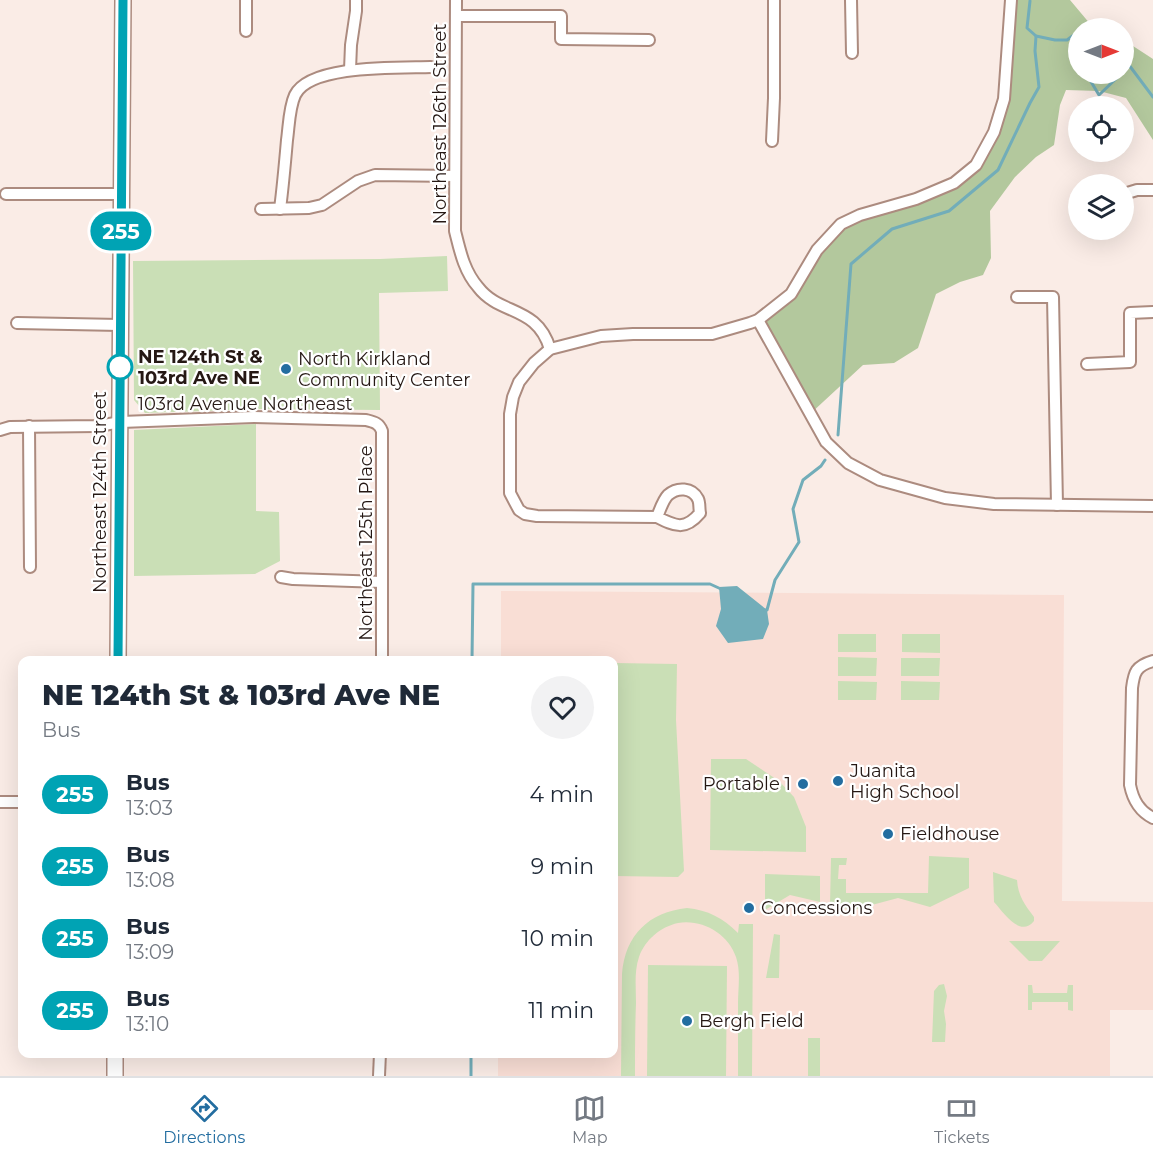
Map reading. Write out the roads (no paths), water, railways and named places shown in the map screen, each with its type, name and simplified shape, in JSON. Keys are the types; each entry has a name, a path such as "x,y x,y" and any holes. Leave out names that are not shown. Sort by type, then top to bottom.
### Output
{"main road":[{"name":"Northeast 124th Street","path":"118,656 123,0"},
{"path":"115,1058 115,1076"}],"street":[{"path":"246,0 246,31"},
{"path":"350,69 356,0"},
{"name":"Northeast 126th Street","path":"456,0 455,231 460,252 466,269 479,289 493,300 535,322 547,337 550,349"},
{"path":"772,141 774,0"},
{"path":"851,0 852,53"},
{"path":"657,517 537,516 525,514 519,510 510,493 510,414 519,382 534,363 550,349 601,336 712,334 758,320 791,294 817,250 841,224 860,215 916,199 954,183 976,165 994,132 1004,99 1011,0"},
{"path":"456,16 561,16 561,39 649,40"},
{"path":"280,209 290,117 294,96 299,89 336,72 350,69 431,67"},
{"path":"261,209 309,208 322,205 358,181 375,175 455,176"},
{"path":"1134,191 1153,190"},
{"path":"6,194 121,194"},
{"path":"1017,297 1053,297 1057,505"},
{"path":"1087,364 1130,362 1130,313 1153,312"},
{"path":"758,320 826,442 848,464 880,480 945,498 994,504 1153,506"},
{"path":"17,323 120,325"},
{"name":"103rd Avenue Northeast","path":"0,430 29,426 98,426 121,422 254,417 366,420 380,426"},
{"path":"29,426 30,567"},
{"name":"Northeast 125th Place","path":"380,426 382,431 382,656"},
{"path":"281,576 293,579 382,582"},
{"path":"1153,661 1138,668 1131,688 1130,785 1132,797 1138,806 1144,814 1153,818"},
{"path":"0,802 18,802"},
{"path":"379,1076 380,1058"}],"water":[{"path":"737,586 767,610 769,624 763,639 728,643 716,626 721,609 719,587"}],"waterway":[{"path":"1030,1 1027,28 1036,36 1055,40 1068,39"},
{"path":"838,435 851,264 892,229 949,211 998,170 1039,87 1035,51 1036,36"},
{"path":"1134,72 1153,97"},
{"path":"1092,84 1099,95 1111,84"},
{"path":"765,610 767,610 775,580 799,542 793,509 803,480 825,460"},
{"path":"472,656 473,584 710,584 721,589"},
{"path":"471,1058 471,1076"}],"place":[{"name":"NE 124th St & 103rd Ave NE","path":"120,367"},
{"name":"North Kirkland Community Center","path":"286,369"},
{"name":"Juanita High School","path":"838,781"},
{"name":"Portable 1","path":"803,784"},
{"name":"Fieldhouse","path":"888,834"},
{"name":"Concessions","path":"749,908"},
{"name":"Bergh Field","path":"687,1021"}]}
